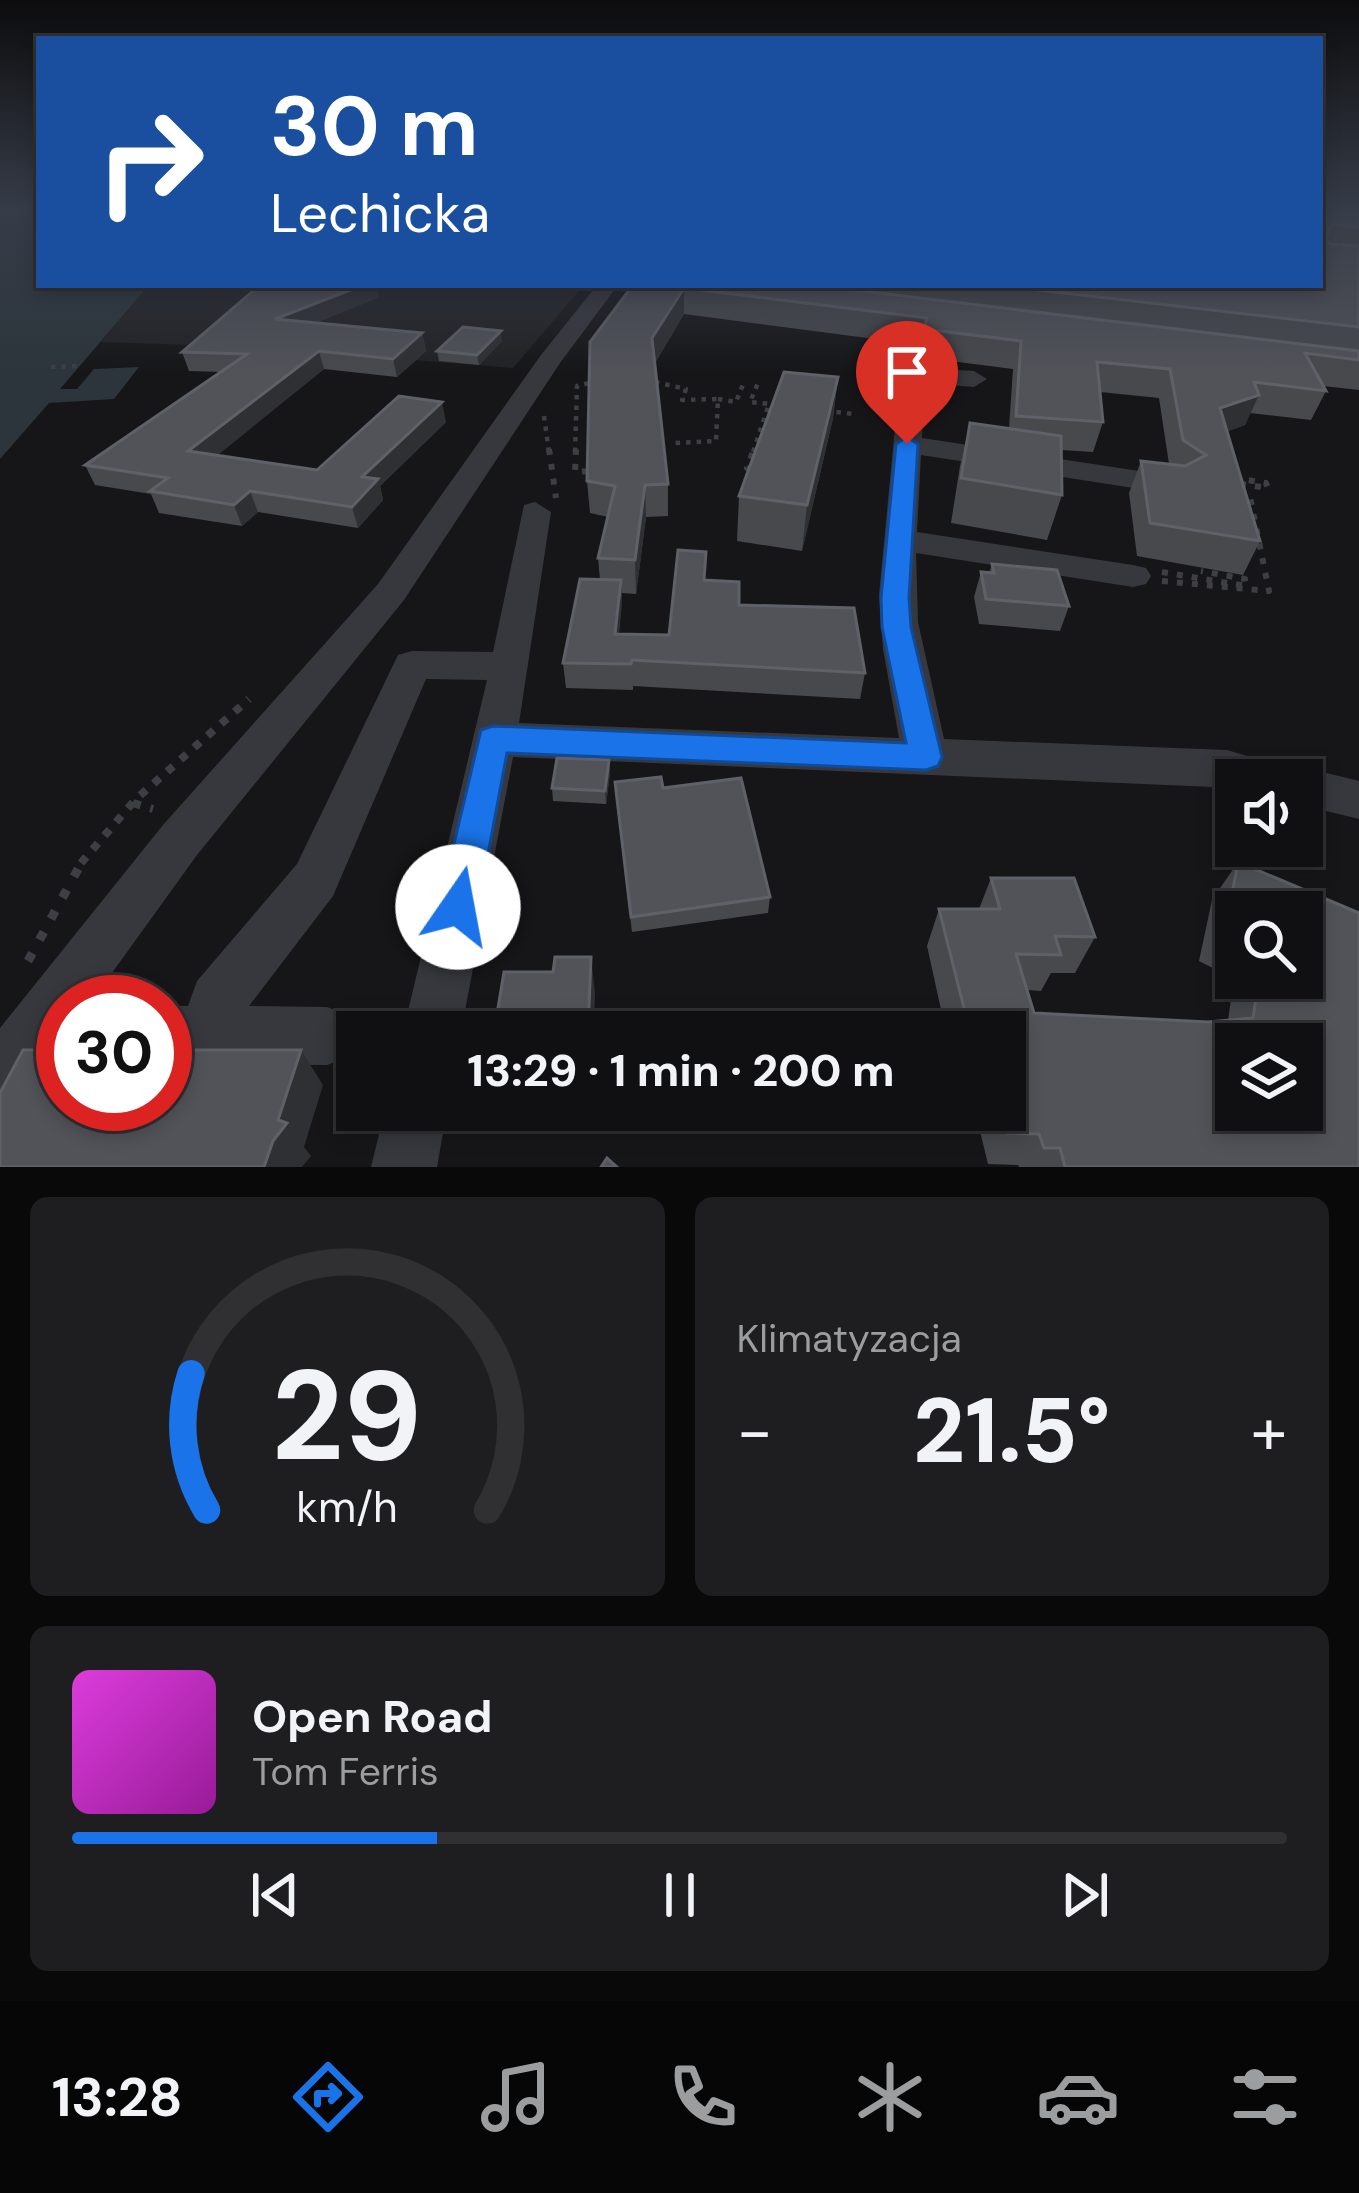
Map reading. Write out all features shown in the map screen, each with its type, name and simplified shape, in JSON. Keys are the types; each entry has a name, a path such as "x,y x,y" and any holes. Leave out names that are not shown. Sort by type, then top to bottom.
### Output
{"street":[{"path":"30,1050 222,788 391,592 550,360 606,288"},
{"path":"926,757 897,627 895,575 913,375 974,379"},
{"path":"907,444 1176,485"},
{"path":"436,1011 510,666 535,512"},
{"path":"900,540 1138,574"},
{"path":"192,1034 315,880 412,665 510,666"},
{"path":"493,739 1215,768"},
{"path":"1323,791 1359,800"},
{"path":"192,1035 328,1036"},
{"path":"404,1167 412,1131"}],"path":[{"path":"51,368 81,365"},
{"path":"590,471 575,472 577,386 606,380"},
{"path":"641,382 686,388 682,400 736,401 744,382"},
{"path":"758,383 749,402 769,404 747,468 762,470"},
{"path":"674,443 716,441 718,399"},
{"path":"812,409 854,414"},
{"path":"576,427 592,427"},
{"path":"1138,574 1256,593 1269,591 1250,497 1176,485 1178,475 1268,488 1266,482 1228,477"},
{"path":"1138,574 1246,586 1245,579 1201,571"},
{"path":"20,978 76,870 178,756 255,694"},
{"path":"133,803 153,808"}],"shaded area":[{"path":"0,264 36,264 36,288 146,288 60,389 77,389 94,369 139,367 114,399 49,403 0,459"},
{"path":"146,288 581,288 513,368 254,347 101,342"}],"building":[{"path":"1323,264 1359,264 1359,327 1020,288 1323,288"},
{"path":"257,288 355,288 275,319 422,333 393,359 319,351 188,451 317,470 399,396 442,402 362,477 378,479 352,507 250,491 234,505 150,491 168,478 85,465 247,354 182,352"},
{"path":"631,288 684,288 652,338 668,484 645,485 635,560 598,558 615,486 587,481 590,342"},
{"path":"684,288 837,288 1359,351 1359,360 1305,353 1326,391 1254,382 1259,395 1220,408 1260,541 1150,523 1141,461 1185,466 1206,455 1183,440 1170,369 1097,362 1103,422 1016,416 1021,341 924,329 927,318"},
{"path":"463,327 501,331 477,355 437,351"},
{"path":"784,372 838,377 807,505 739,496"},
{"path":"970,423 1061,436 1062,495 961,478"},
{"path":"678,550 706,552 704,580 739,582 739,605 854,608 865,673 632,660 631,664 563,663 580,579 621,580 615,634 669,635"},
{"path":"992,564 1057,570 1069,606 986,599 981,572 994,573"},
{"path":"557,758 609,760 605,791 552,788"},
{"path":"661,777 663,788 741,778 770,897 631,917 615,782"},
{"path":"1237,867 1250,867 1307,891 1232,891"},
{"path":"991,878 1074,878 1095,937 1055,936 1061,955 1016,954 1034,1013 1208,1022 1253,1018 1256,999 1323,999 1323,898 1359,913 1359,1167 1065,1167 1060,1148 1044,1148 1039,1134 1007,1133 1026,1131 1026,1011 965,1011 939,909 1000,909"},
{"path":"555,957 591,957 589,1011 498,1011 504,972 553,972"},
{"path":"23,1050 36,1050 36,1131 192,1131 192,1050 301,1050 278,1120 287,1123 273,1141 264,1167 0,1167 0,1093"}],"route":[{"path":"458,907 493,739 926,757 895,598 907,444"}]}
